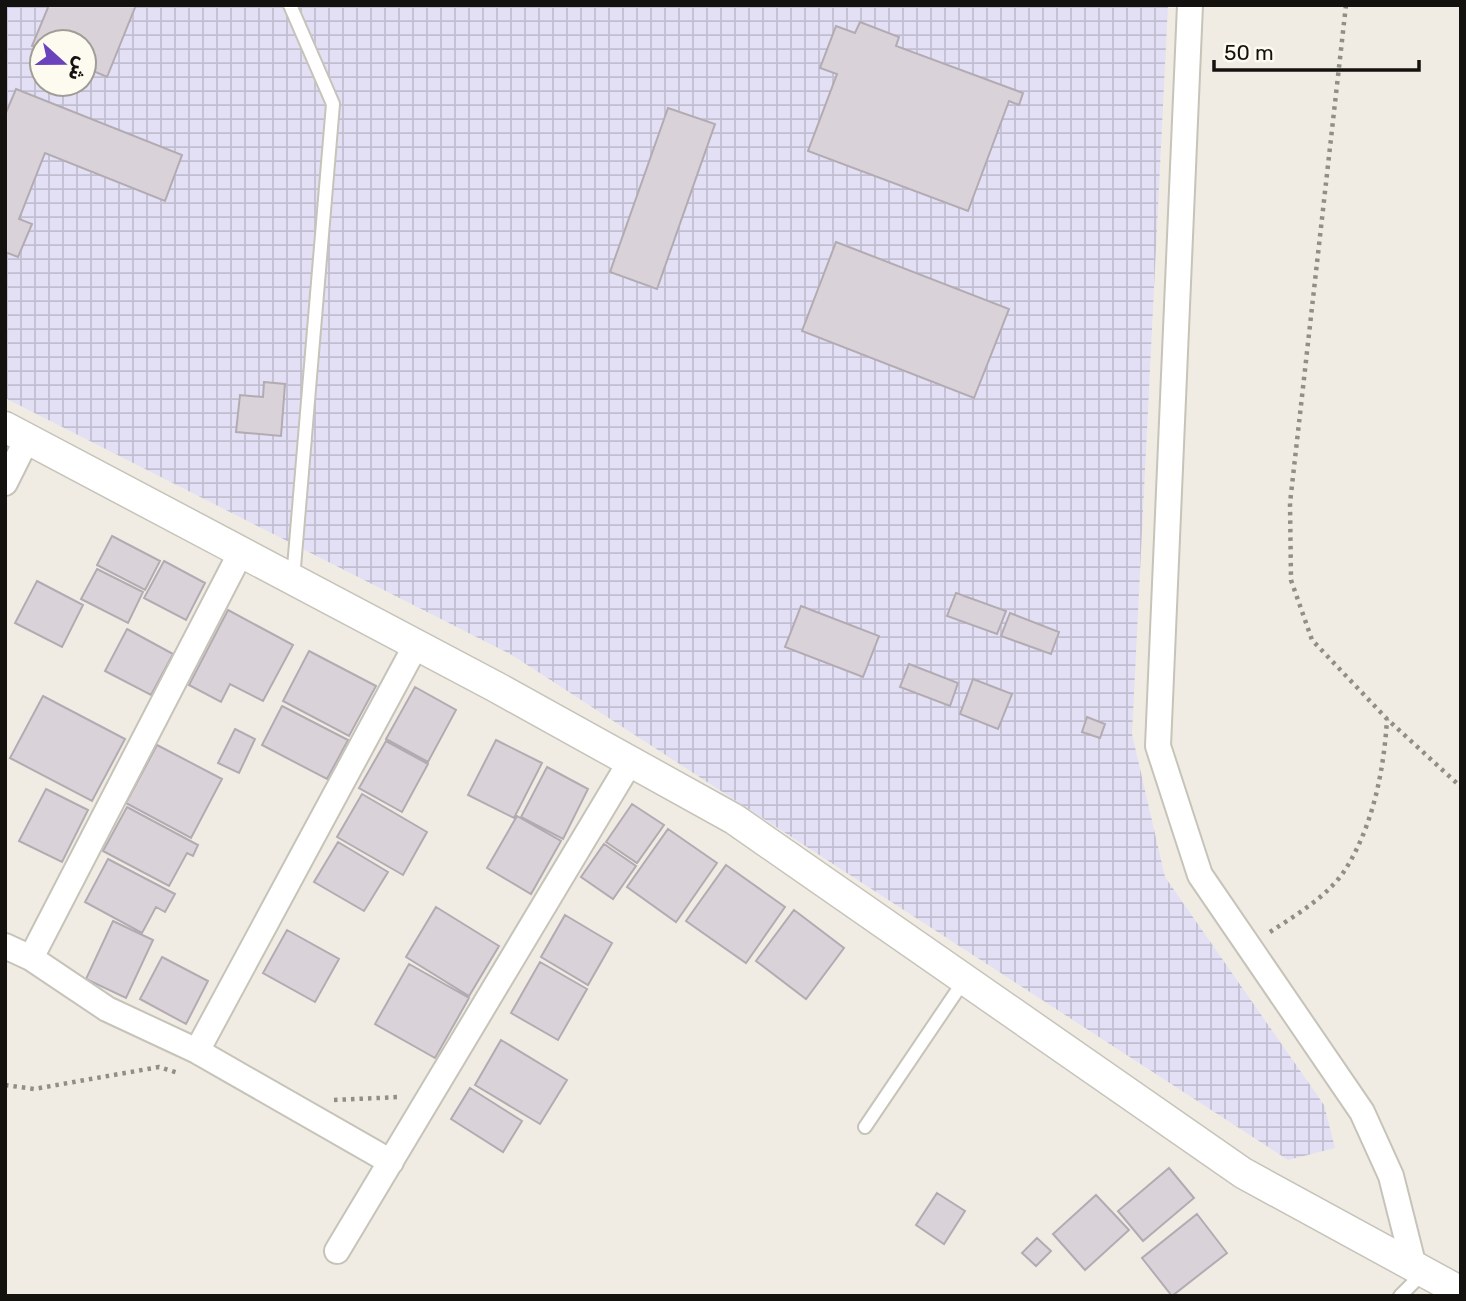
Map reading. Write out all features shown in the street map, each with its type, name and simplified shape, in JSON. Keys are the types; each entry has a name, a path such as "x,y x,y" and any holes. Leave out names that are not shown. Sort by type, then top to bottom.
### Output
{"street":[{"path":"1190,5 1158,746 1200,875 1363,1112 1391,1176 1419,1269"},
{"path":"5,483 16,433 293,579 734,818 1242,1173 1461,1292"},
{"path":"31,958 240,552"},
{"path":"197,1051 416,645"},
{"path":"337,1251 630,762"},
{"path":"5,946 31,958 107,1009 197,1051 391,1163"}],"lane":[{"path":"290,5 333,104 293,579"},
{"path":"865,1127 965,979"},
{"path":"1400,1296 1419,1269"}],"path":[{"path":"1346,5 1290,503 1291,580 1312,640 1387,719 1461,787"},
{"path":"1250,946 1310,906 1345,871 1369,818 1385,758 1387,719"},
{"path":"5,1085 34,1089 159,1068 184,1075"},
{"path":"286,1102 431,1096"}],"shaded area":[{"path":"5,5 1168,5 1132,734 1165,877 1324,1105 1335,1148 1288,1160 512,655 5,398"}],"building":[{"path":"49,5 136,5 107,77 98,73 98,28 39,28"},
{"path":"860,22 899,37 896,46 1023,93 1019,105 1009,101 968,211 808,151 837,74 820,68 836,26 855,33"},
{"path":"16,89 28,94 28,98 39,98 182,155 165,201 45,153 19,219 32,224 18,257 5,252 5,115"},
{"path":"668,108 715,124 657,289 610,272"},
{"path":"836,242 1009,309 974,398 802,331"},
{"path":"264,382 285,384 281,436 236,432 240,395 263,397"},
{"path":"112,536 160,561 145,590 97,565"},
{"path":"164,561 205,583 186,620 144,598"},
{"path":"97,569 143,592 128,623 81,599"},
{"path":"37,581 83,605 62,647 15,623"},
{"path":"956,593 1006,611 997,634 947,616"},
{"path":"801,606 879,636 863,677 785,647"},
{"path":"228,610 293,645 263,701 230,684 221,702 189,685"},
{"path":"1010,613 1059,632 1051,654 1001,636"},
{"path":"127,629 173,654 151,695 105,671"},
{"path":"309,651 376,686 349,736 283,701"},
{"path":"909,664 958,683 950,706 900,687"},
{"path":"973,679 1012,694 998,729 960,714"},
{"path":"415,687 456,710 428,762 386,739"},
{"path":"43,696 125,739 92,801 10,758"},
{"path":"282,706 348,740 327,779 262,745"},
{"path":"1087,717 1105,724 1100,738 1082,732"},
{"path":"235,729 255,739 239,773 218,763"},
{"path":"496,740 542,763 514,818 468,795"},
{"path":"386,741 428,764 402,812 359,788"},
{"path":"157,745 222,779 191,838 126,803"},
{"path":"547,767 588,789 563,839 521,817"},
{"path":"46,789 88,810 62,862 19,841"},
{"path":"362,794 427,832 403,875 337,837"},
{"path":"632,804 664,825 637,863 606,842"},
{"path":"127,807 198,845 193,856 187,853 169,886 103,851"},
{"path":"517,816 561,841 531,894 487,868"},
{"path":"668,829 717,863 676,922 627,887"},
{"path":"338,842 388,872 364,911 314,882"},
{"path":"604,844 636,866 613,899 581,877"},
{"path":"108,859 175,894 165,912 156,907 142,933 85,902"},
{"path":"726,865 785,907 746,963 686,921"},
{"path":"436,907 499,946 469,996 406,957"},
{"path":"794,910 844,948 806,999 756,961"},
{"path":"565,915 612,943 588,985 541,957"},
{"path":"113,921 153,940 126,998 86,979"},
{"path":"287,930 339,959 315,1002 263,973"},
{"path":"162,957 208,981 186,1024 140,999"},
{"path":"540,962 587,989 558,1040 511,1013"},
{"path":"409,964 469,998 435,1058 375,1024"},
{"path":"501,1040 567,1080 540,1124 475,1085"},
{"path":"470,1088 522,1121 503,1152 451,1119"},
{"path":"1169,1168 1194,1198 1143,1241 1118,1211"},
{"path":"937,1193 965,1211 944,1244 916,1225"},
{"path":"1096,1195 1129,1230 1085,1270 1053,1234"},
{"path":"1197,1214 1227,1253 1172,1296 1142,1258"},
{"path":"1037,1238 1051,1251 1036,1266 1022,1253"}]}
